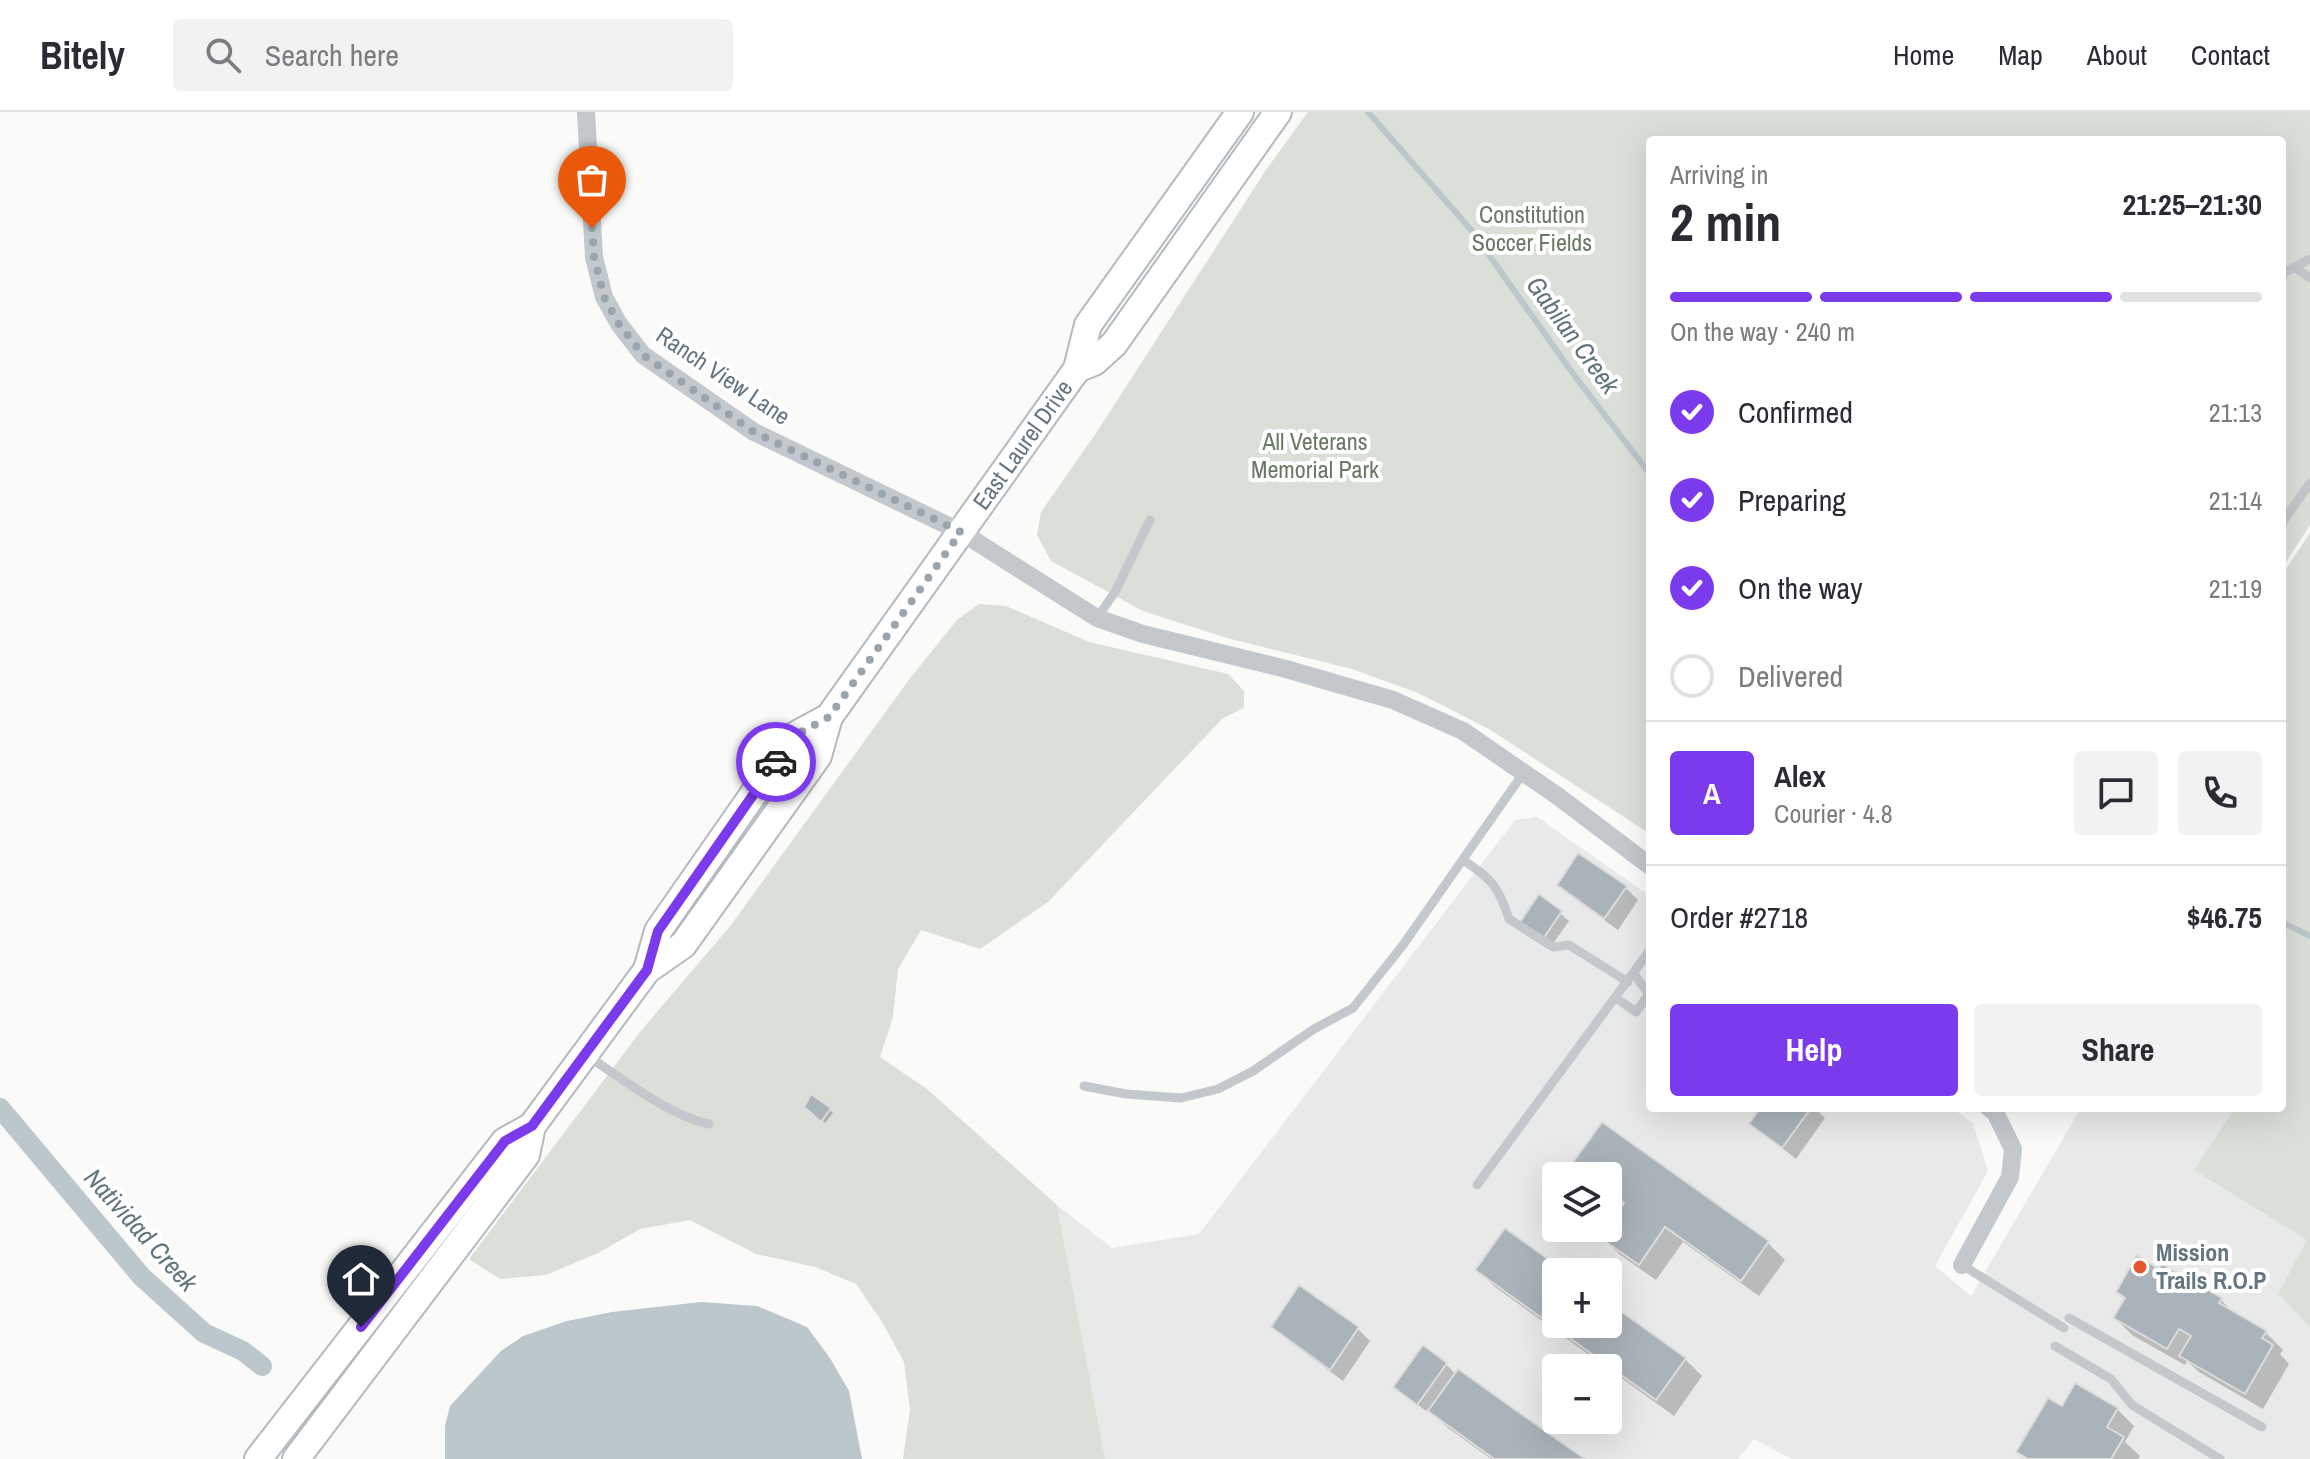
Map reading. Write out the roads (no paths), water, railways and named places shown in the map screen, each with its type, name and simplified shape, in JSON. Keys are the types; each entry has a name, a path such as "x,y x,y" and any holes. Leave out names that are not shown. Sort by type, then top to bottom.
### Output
{"main road":[{"name":"East Laurel Drive","path":"258,1459 505,1141 532,1126 647,970 683,945 818,756 829,717 1077,369 1088,325 1240,112"},
{"name":"East Laurel Drive","path":"1077,369 1094,362 1114,344 1278,112"},
{"name":"East Laurel Drive","path":"296,1459 526,1155 532,1126"}],"street":[{"name":"Ranch View Lane","path":"586,112 594,257 604,297 619,324 643,355 754,432 961,532 1097,618 1143,634 1286,669 1393,700 1463,731 1524,772 1646,863"},
{"path":"1962,1265 2010,1177 2013,1149 1995,1112"}],"lane":[{"path":"2286,272 2310,259"},
{"path":"2296,268 2310,278"},
{"path":"2286,517 2310,483"},
{"path":"1097,618 1115,592 1150,520"},
{"path":"1084,1086 1126,1094 1181,1098 1218,1089 1253,1071 1314,1029 1353,1008 1403,945 1524,772"},
{"path":"1463,860 1488,876 1502,896 1509,919 1553,947 1569,945 1631,978 1646,991"},
{"path":"1477,1185 1646,956"},
{"path":"1616,998 1636,1012 1646,1008"},
{"path":"585,1054 629,1084 695,1121 709,1124"},
{"path":"1962,1265 2064,1328"},
{"path":"2069,1318 2262,1427"},
{"path":"2055,1346 2111,1379 2132,1405 2220,1459"}],"waterway":[{"name":"Gabilan Creek","path":"1368,112 1472,231 1574,375 1646,469"},
{"name":"Gabilan Creek","path":"2286,924 2310,936"},
{"name":"Natividad Creek","path":"0,1108 141,1276 204,1333 243,1351 262,1366"}],"place":[{"name":"Mission Trails R.O.P","path":"2140,1267"}],"park label":[{"name":"Constitution Soccer Fields","path":"1532,229"},
{"name":"All Veterans Memorial Park","path":"1315,456"}]}
